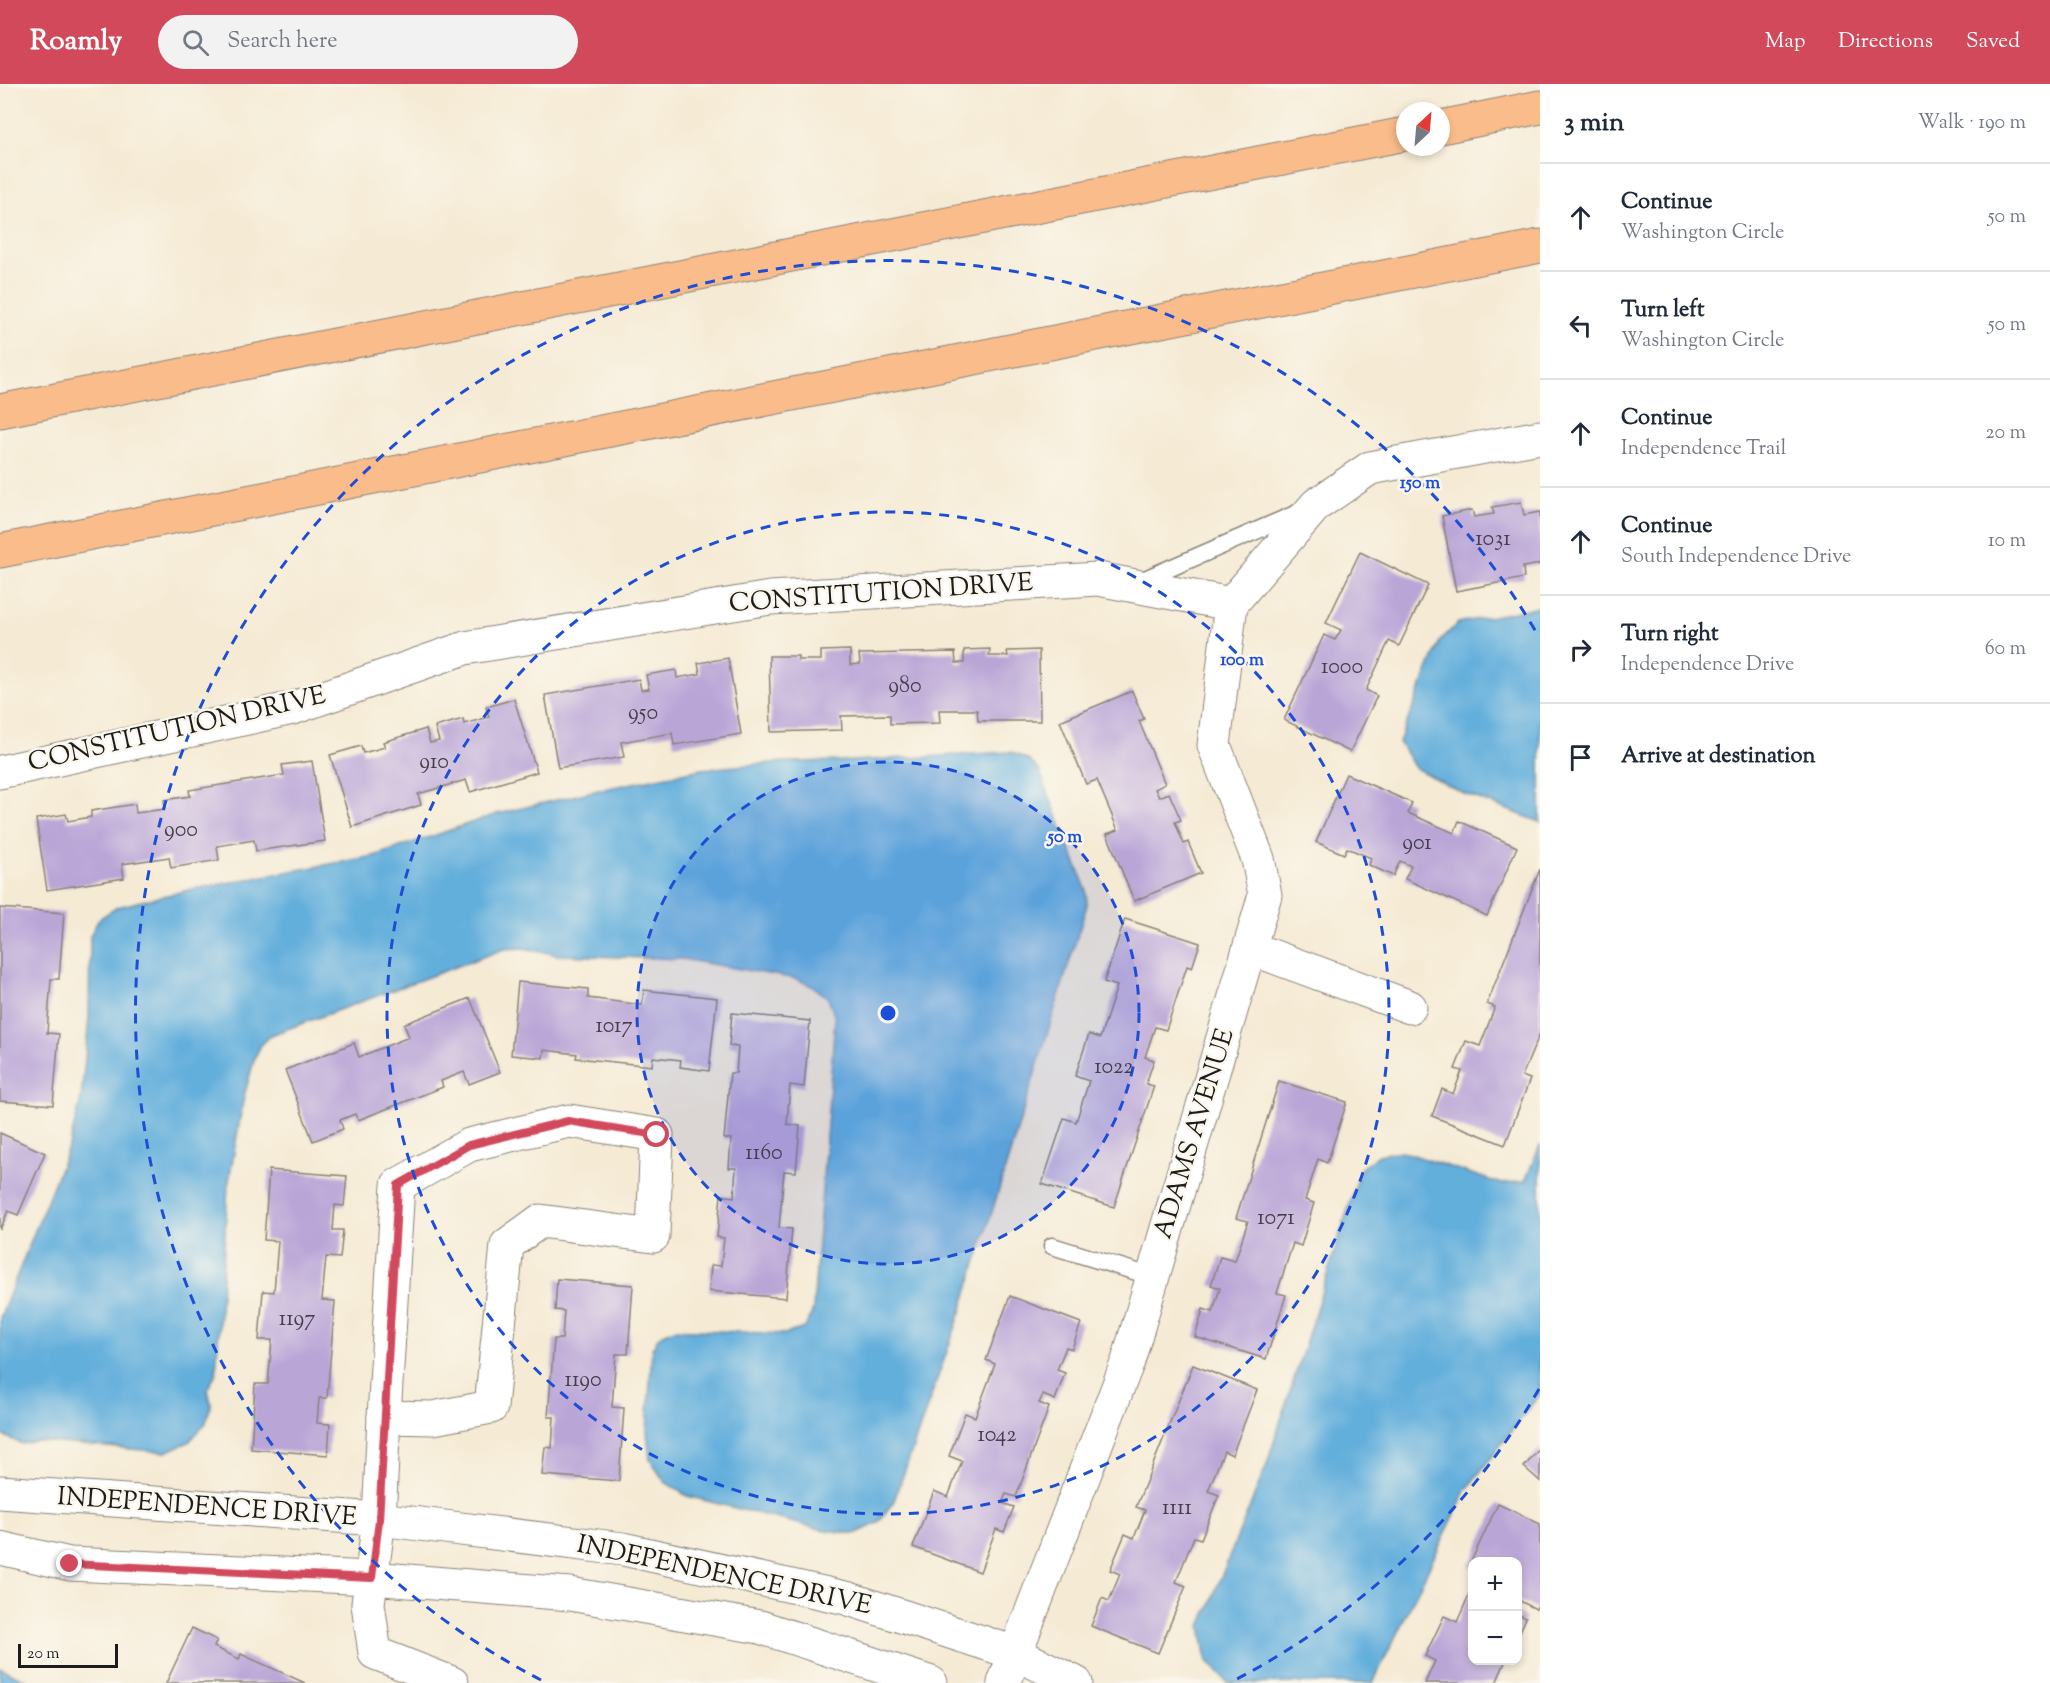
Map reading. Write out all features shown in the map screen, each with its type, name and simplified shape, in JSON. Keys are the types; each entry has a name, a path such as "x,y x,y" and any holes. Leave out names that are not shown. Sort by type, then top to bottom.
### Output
{"highway":[{"path":"1450,125 1540,107"},
{"path":"0,411 1396,136"},
{"path":"0,551 1540,246"}],"street":[{"path":"1231,604 1316,505 1370,468 1540,437"},
{"name":"CONSTITUTION DRIVE","path":"0,772 293,708 465,648 770,598 1098,579 1231,604"},
{"name":"ADAMS AVENUE","path":"1009,1668 1128,1361 1265,896 1258,860 1214,745 1231,604"},
{"path":"1250,948 1410,1006"},
{"path":"384,1417 433,1418 492,1407 507,1245 540,1221 653,1236 657,1135 568,1121 469,1145 398,1185 384,1417 379,1520 368,1604 375,1653 452,1683"},
{"name":"INDEPENDENCE DRIVE","path":"0,1492 379,1520 623,1549 846,1598 1009,1668 1076,1683"},
{"name":"INDEPENDENCE DRIVE","path":"0,1548 70,1564 372,1578 570,1594 760,1626 931,1683"}],"lane":[{"path":"1132,585 1316,505"},
{"path":"1052,1246 1153,1277"}],"water":[{"path":"1540,607 1540,822 1465,794 1415,768 1399,742 1440,641 1458,623"},
{"path":"1011,752 1027,759 1039,770 1086,889 1087,905 962,1309 894,1501 878,1523 855,1534 819,1529 687,1496 665,1482 650,1460 647,1432 652,1349 659,1336 674,1329 784,1334 805,1328 813,1310 835,1018 828,998 814,987 797,979 682,959 558,955 524,948 504,949 271,1035 262,1043 255,1057 244,1096 228,1186 216,1373 208,1389 211,1404 206,1423 189,1442 166,1452 36,1441 22,1444 0,1434 0,1318 70,1143 81,1099 89,1018 90,936 99,919 117,907 193,889 374,856 497,814 702,769 785,762 853,761"},
{"path":"1540,1145 1540,1394 1467,1489 1373,1683 1228,1683 1207,1660 1201,1626 1266,1467 1361,1168 1379,1155 1401,1151 1502,1184 1525,1181"},
{"path":"0,1668 32,1683 0,1683"}],"building":[{"path":"1521,502 1524,515 1540,512 1540,564 1523,567 1524,578 1456,591 1442,516 1472,510 1474,517 1494,514 1492,507"},
{"path":"1360,552 1428,585 1399,646 1389,641 1366,690 1377,696 1350,752 1284,720 1324,635 1335,640 1341,630 1326,623"},
{"path":"990,649 989,656 1008,656 1007,651 1039,650 1040,721 978,721 977,710 939,710 940,723 890,724 890,715 841,716 842,730 771,732 769,656 798,656 798,660 821,660 821,651 850,650 850,665 860,664 859,654 955,652 956,663 964,663 964,650"},
{"path":"728,658 741,734 674,745 672,733 621,742 624,757 558,768 545,695 639,679 641,690 649,689 646,675 676,670 677,678 700,674 698,663"},
{"path":"1132,691 1144,719 1139,721 1165,784 1155,789 1159,797 1169,793 1181,820 1175,822 1184,844 1188,842 1201,873 1134,901 1107,834 1118,830 1097,780 1086,784 1060,721"},
{"path":"514,699 537,772 470,792 466,780 418,794 421,805 352,827 330,755 361,746 363,753 385,747 383,742 426,729 430,743 439,741 435,727 463,719 464,724 489,717 486,707"},
{"path":"312,761 325,841 256,851 254,840 217,846 219,860 171,868 169,857 122,864 124,878 47,890 36,819 66,814 68,821 91,817 91,811 135,804 136,813 165,809 164,800 190,796 189,790 284,775 282,765"},
{"path":"1346,774 1412,803 1408,813 1454,833 1459,821 1517,847 1487,916 1405,879 1411,866 1400,861 1393,876 1369,865 1371,858 1347,848 1344,854 1316,842"},
{"path":"1540,869 1540,1033 1522,1076 1530,1079 1505,1145 1432,1116 1442,1089 1453,1094 1462,1071 1455,1069 1466,1041 1480,1046 1495,1007 1487,1004"},
{"path":"0,908 64,913 59,979 51,979 47,1033 59,1034 53,1105 0,1101"},
{"path":"1125,919 1200,943 1192,968 1187,966 1166,1030 1155,1027 1145,1057 1154,1060 1146,1084 1154,1086 1114,1207 1042,1184 1064,1118 1076,1122 1089,1081 1075,1076 1089,1034 1100,1038 1117,986 1104,982"},
{"path":"518,982 588,989 588,998 642,1005 644,990 717,998 709,1071 680,1067 681,1060 653,1057 652,1066 576,1058 577,1054 544,1050 543,1058 511,1055"},
{"path":"470,998 500,1072 469,1084 464,1072 441,1081 443,1087 358,1120 355,1114 340,1120 343,1129 313,1141 285,1070 354,1043 359,1057 409,1037 404,1024"},
{"path":"732,1013 810,1021 804,1087 790,1085 787,1124 800,1126 796,1172 784,1171 779,1228 792,1229 786,1298 709,1291 711,1265 721,1266 724,1238 717,1237 721,1195 734,1197 736,1168 729,1168 731,1139 724,1139 730,1073 736,1073 738,1047 729,1046"},
{"path":"1279,1081 1347,1102 1327,1163 1318,1159 1305,1200 1314,1203 1301,1246 1293,1243 1277,1293 1286,1295 1266,1359 1195,1337 1203,1309 1213,1312 1220,1288 1211,1285 1220,1257 1235,1261 1248,1221 1236,1218"},
{"path":"0,1133 45,1153 18,1215 8,1211 0,1230"},
{"path":"269,1170 347,1176 344,1206 335,1205 333,1230 343,1230 340,1258 326,1257 322,1300 335,1301 327,1398 319,1398 317,1423 330,1424 328,1455 251,1449 255,1384 268,1384 272,1340 259,1340 263,1291 274,1292 278,1241 264,1240"},
{"path":"557,1279 633,1285 628,1354 616,1354 612,1407 624,1408 619,1481 542,1475 545,1447 552,1448 554,1417 548,1417 554,1339 562,1339 564,1311 555,1310"},
{"path":"1010,1296 1081,1323 1072,1349 1066,1347 1057,1370 1065,1373 1055,1400 1043,1395 1039,1403 1049,1407 1016,1497 1006,1494 1002,1503 1014,1507 1004,1532 996,1529 980,1572 913,1547 934,1491 948,1497 962,1461 949,1456 965,1413 975,1417 995,1364 986,1360"},
{"path":"1193,1365 1257,1390 1232,1455 1224,1451 1208,1491 1219,1495 1201,1539 1194,1537 1176,1582 1186,1586 1158,1653 1091,1626 1102,1598 1109,1601 1120,1574 1110,1570 1125,1534 1134,1538 1145,1510 1136,1507"},
{"path":"1540,1448 1540,1481 1524,1467"},
{"path":"1498,1504 1540,1524 1540,1601 1536,1609 1522,1602 1522,1557 1473,1557"},
{"path":"1468,1597 1468,1665 1504,1665 1496,1683 1425,1683 1435,1661 1425,1656 1444,1616 1457,1622"},
{"path":"192,1628 217,1640 214,1647 239,1659 241,1654 305,1683 166,1683"}],"route":[{"path":"70,1564 372,1578 379,1520 398,1185 469,1145 568,1121 657,1135"}]}
